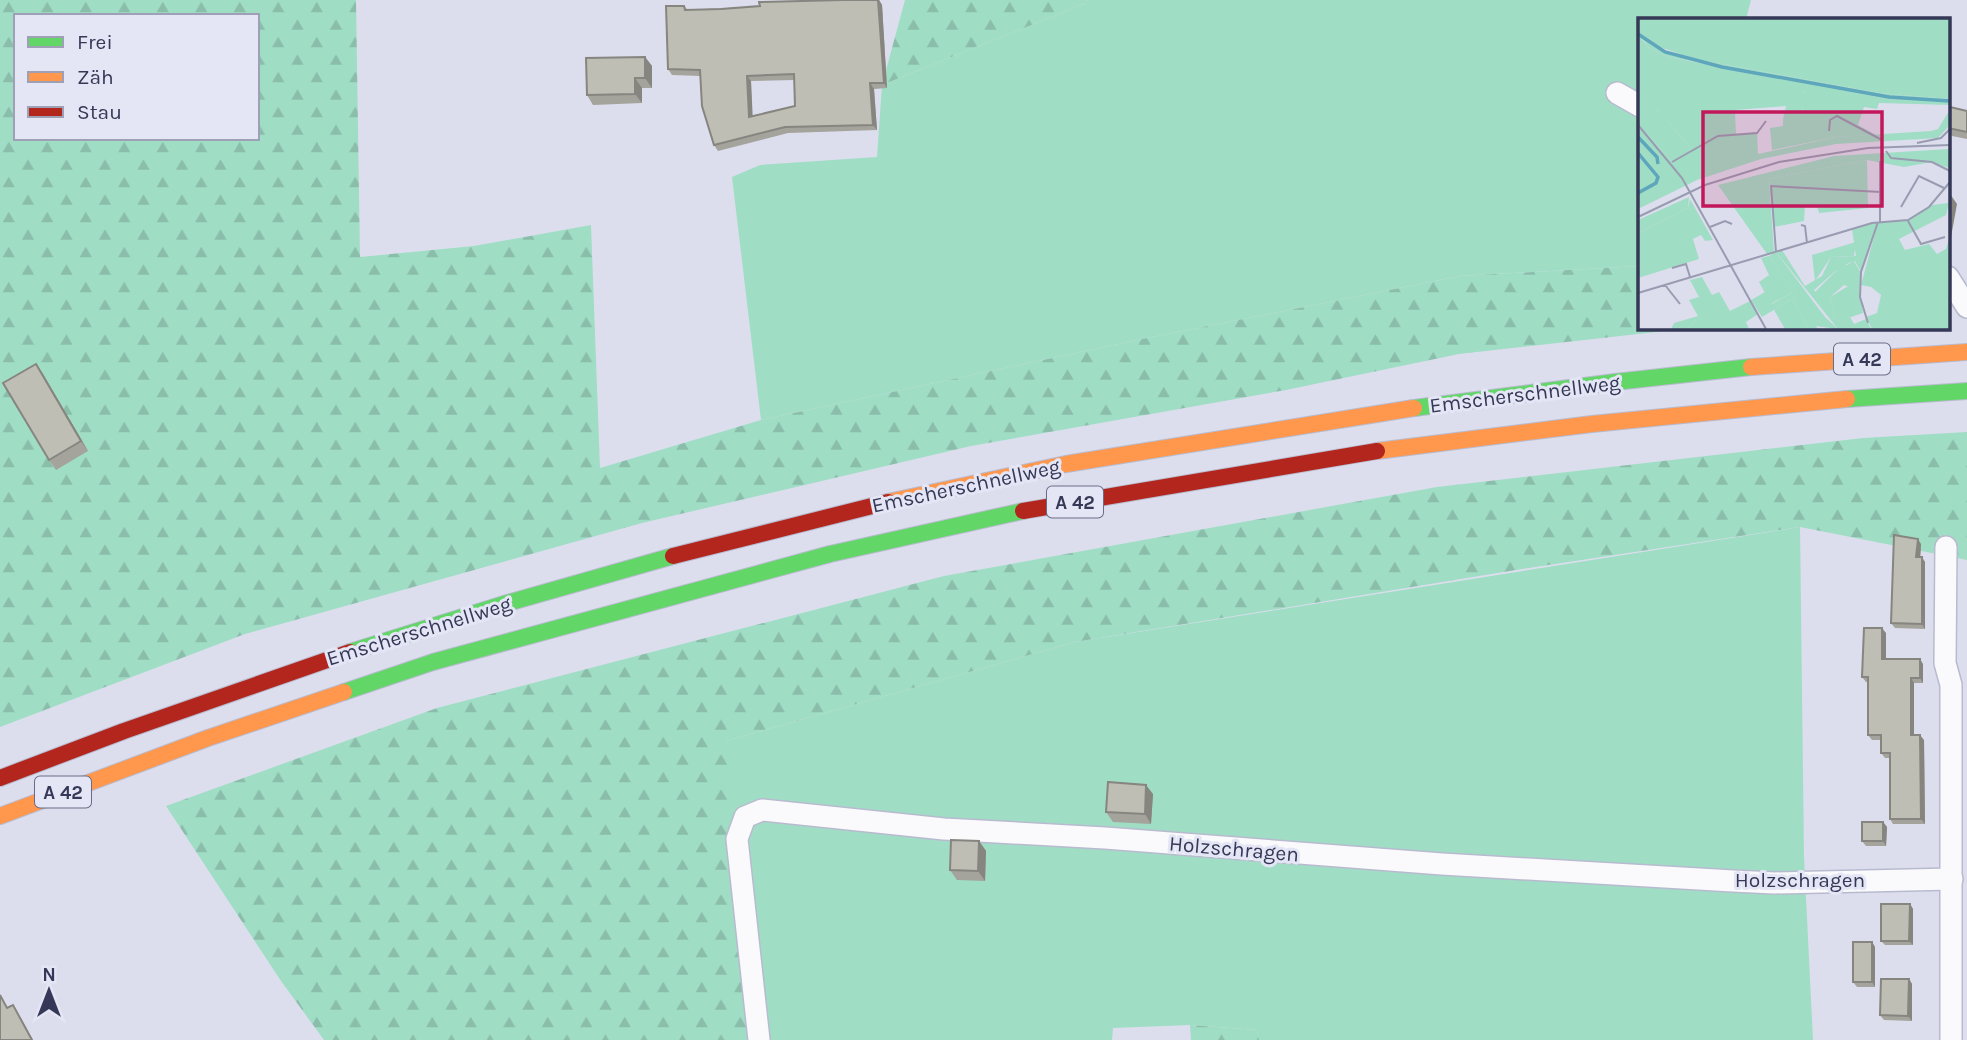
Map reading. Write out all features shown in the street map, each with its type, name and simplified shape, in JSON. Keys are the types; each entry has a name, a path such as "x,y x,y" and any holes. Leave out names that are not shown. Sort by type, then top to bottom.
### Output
{"highway":[{"name":"Emscherschnellweg","path":"0,778 180,709 422,628 819,518 1024,472 1359,415 1589,385 1757,366 1967,352"},
{"name":"Emscherschnellweg","path":"0,816 208,738 433,662 830,554 1031,509 1389,449 1813,401 1967,391"}],"street":[{"path":"1616,93 1638,105"},
{"path":"1946,547 1945,663 1959,714 1952,880 1951,1040"},
{"name":"Holzschragen","path":"759,1040 737,839 745,817 762,810 944,829 1707,880 1774,883 1952,880"}],"green space":[{"path":"0,0 356,0 360,257 474,246 591,225 600,468 761,420 1132,341 1460,276 1638,266 1638,329 1683,329 1459,354 1286,390 971,446 642,523 245,634 0,727"},
{"path":"905,0 1088,0 882,85"},
{"path":"1088,0 1751,0 1746,18 1638,18 1638,266 1460,276 1132,341 761,420 732,177 760,165 877,157 882,85"},
{"path":"1967,432 1967,560 1800,527 1075,642 726,741 737,796 754,1040 324,1040 281,981 166,806 437,708 944,576 1437,487 1863,438"},
{"path":"1800,527 1804,857 1813,1040 1259,1040 1257,1030 1190,1025 1113,1028 1112,1040 757,1040 726,741 1075,642"},
{"path":"1190,1025 1257,1030 1259,1040 1191,1040"}],"building":[{"path":"878,0 884,83 870,83 873,125 785,127 714,145 702,106 700,70 668,69 666,6 684,6 685,10 721,9 760,6 759,2","holes":["794,74 795,106 749,117 747,76"]},
{"path":"645,57 645,78 635,78 635,94 587,95 586,58"},
{"path":"1950,107 1967,111 1967,132 1950,128"},
{"path":"36,364 81,441 49,460 3,383"},
{"path":"1894,535 1918,539 1916,557 1922,557 1922,624 1891,623"},
{"path":"1864,628 1882,628 1882,659 1920,659 1920,678 1911,678 1911,735 1920,735 1921,819 1890,819 1890,753 1881,753 1881,735 1868,735 1868,677 1862,677"},
{"path":"1108,782 1146,785 1145,814 1106,812"},
{"path":"1862,822 1883,822 1883,841 1862,841"},
{"path":"951,840 979,841 978,871 950,870"},
{"path":"1881,904 1910,904 1909,941 1881,941"},
{"path":"1853,942 1872,942 1872,982 1853,982"},
{"path":"1881,979 1909,979 1908,1016 1880,1015"},
{"path":"0,995 7,1008 13,1005 32,1040 0,1040"}],"traffic: fast":[{"path":"1414,408 1751,367"},
{"path":"1847,399 1967,391"},
{"path":"344,692 433,662 830,554 1023,511"},
{"path":"350,652 504,604 673,556"}],"traffic: slow":[{"path":"1751,367 1967,352"},
{"path":"1377,451 1592,424 1847,399"},
{"path":"888,502 1066,464 1414,408"},
{"path":"0,816 208,738 344,692"}],"traffic: jam":[{"path":"1023,511 1377,451"},
{"path":"673,556 888,502"},
{"path":"0,778 124,731 350,652"}]}
